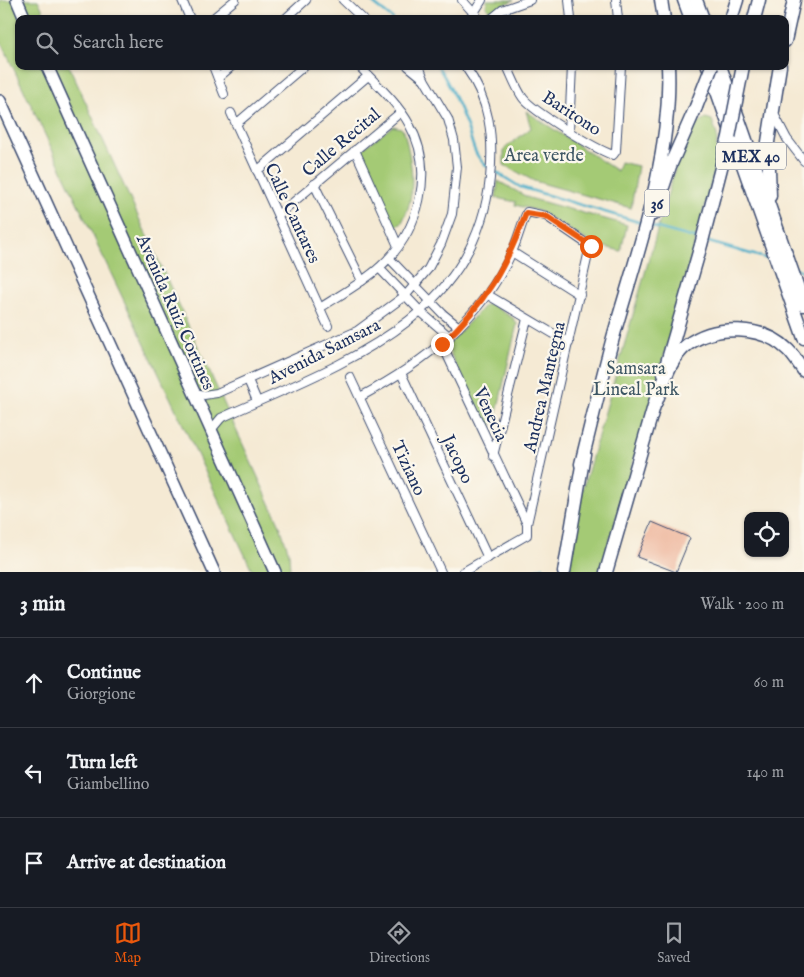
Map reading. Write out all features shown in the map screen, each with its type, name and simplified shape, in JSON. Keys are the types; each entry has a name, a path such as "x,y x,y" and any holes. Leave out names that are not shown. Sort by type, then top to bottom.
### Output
{"main road":[{"path":"17,0 24,15"},
{"path":"661,0 663,15"},
{"path":"684,0 690,15"},
{"path":"696,0 702,15"},
{"path":"732,15 738,0 759,2 755,15"},
{"path":"789,23 794,0"},
{"name":"Avenida Ruiz Cortines","path":"49,70 192,392 275,572"},
{"path":"581,464 610,349 648,217 663,145 667,108 668,70"},
{"name":"MEX 40","path":"710,70 792,285 804,305"},
{"name":"36","path":"564,572 581,464 645,240 670,166 710,70"},
{"name":"MEX 40","path":"721,70 771,229 782,246 804,338"},
{"path":"606,572 701,245 716,189 742,70"},
{"path":"771,229 768,162 772,111 779,70"},
{"path":"0,101 214,572"},
{"path":"656,402 676,357 687,345 713,333 747,330 762,334 787,349 804,371"}],"street":[{"path":"182,0 188,15"},
{"path":"217,15 235,0"},
{"path":"289,15 306,0"},
{"path":"343,0 359,15"},
{"path":"462,0 473,15"},
{"path":"476,15 482,0"},
{"path":"496,15 502,10 530,0"},
{"path":"569,0 571,15"},
{"path":"616,0 618,15"},
{"path":"214,70 224,94"},
{"path":"218,78 227,70"},
{"path":"236,124 299,70"},
{"path":"320,308 380,268 398,246 418,209 422,174 421,160 414,132 401,112 363,70"},
{"name":"Avenida Samsara","path":"192,392 212,395 357,331 406,295 428,269 444,235 454,205 456,153 452,130 442,106 424,79 420,70"},
{"name":"Avenida Samsara","path":"211,430 221,418 350,359 390,335 432,302 467,254 482,222 487,200 492,151 490,124 482,97 467,70"},
{"name":"Baritono","path":"510,70 525,100 569,131 611,155 616,151 621,70"},
{"path":"569,131 572,70"},
{"path":"257,171 368,76"},
{"path":"772,111 787,139 804,161"},
{"name":"Calle Recital","path":"278,215 401,112"},
{"name":"Calle Cantares","path":"231,114 328,326"},
{"path":"355,150 398,246"},
{"path":"314,184 362,281"},
{"name":"Andrea Mantegna","path":"488,558 526,535 591,246 546,216 526,213 512,252"},
{"path":"360,397 401,373 450,337 488,294 512,252 580,295"},
{"path":"389,258 415,286 459,327"},
{"path":"380,268 421,312 450,337"},
{"path":"488,294 569,344"},
{"path":"493,456 527,319"},
{"name":"Venecia","path":"442,344 493,456 527,524"},
{"name":"Jacopo","path":"401,373 488,558"},
{"name":"Tiziano","path":"350,377 441,572"},
{"path":"248,380 257,401"},
{"path":"462,572 488,558"}],"green space":[{"path":"0,0 38,0 45,15 15,15 15,70 71,70 279,523 289,553 290,572 253,572 0,40"},
{"path":"487,0 514,0 490,11 486,6"},
{"name":"Area verde","path":"526,111 617,171 620,162 638,166 631,208 534,181 504,165 504,149 531,128"},
{"name":"Samsara Lineal Park","path":"706,118 712,120 717,135 716,165 657,382 600,572 559,572 676,165 696,125"},
{"path":"393,126 404,131 412,178 412,190 406,213 401,224 394,226 391,225 359,156 365,147"},
{"path":"498,181 529,198 627,225 621,251 593,244 539,211 515,205 516,202 496,198"},
{"path":"490,304 513,318 517,324 495,421 489,428 484,427 447,346 485,305"}],"building":[{"path":"652,522 690,538 676,572 637,557"}],"waterway":[{"path":"369,0 388,15"},
{"path":"440,70 457,103 476,154 488,167"},
{"path":"493,170 520,187 642,223"},
{"path":"650,226 698,239"},
{"path":"705,241 772,260"},
{"path":"796,268 804,272"},
{"path":"531,572 543,567"}],"route":[{"path":"442,344 488,294 512,252 526,213 538,213 546,216 591,246"}]}
